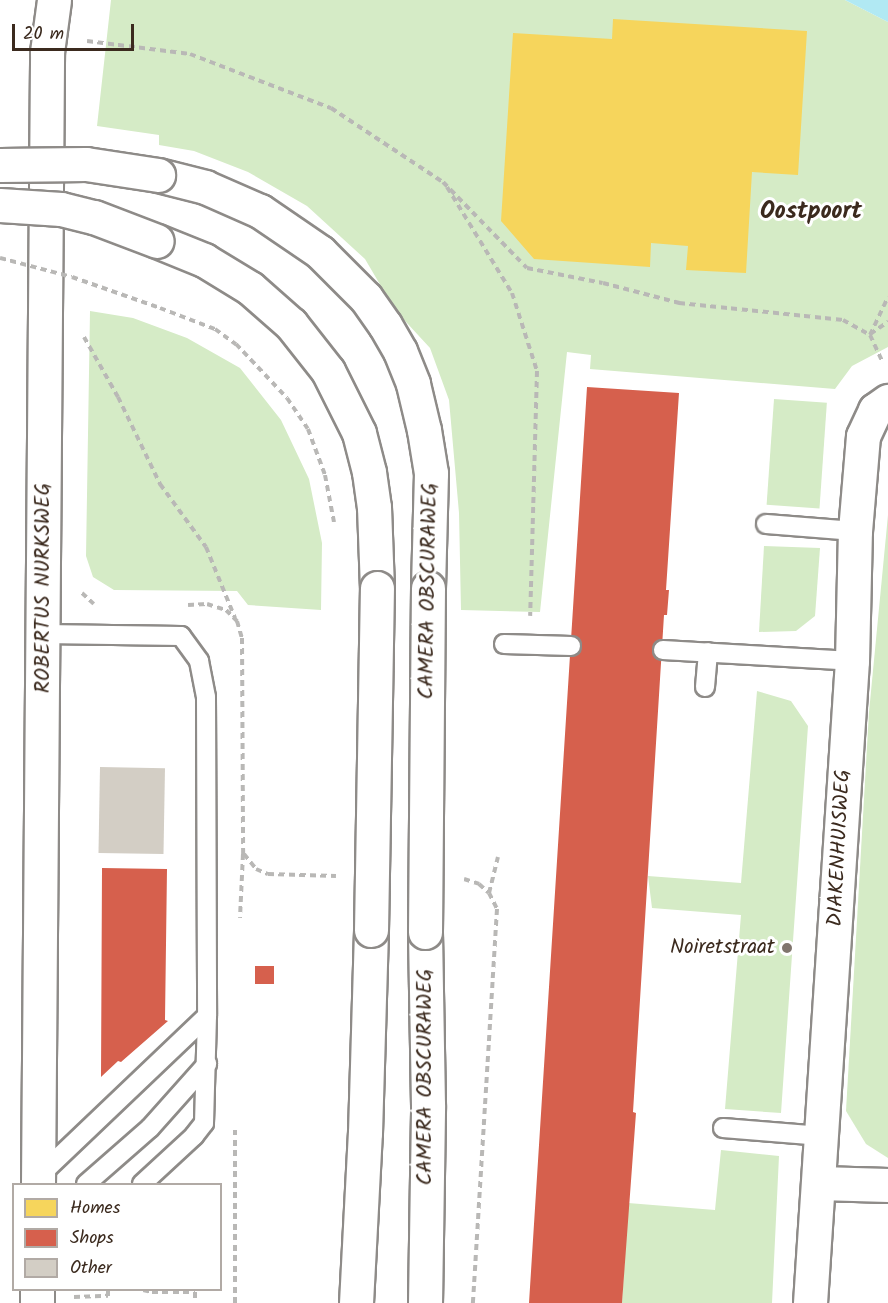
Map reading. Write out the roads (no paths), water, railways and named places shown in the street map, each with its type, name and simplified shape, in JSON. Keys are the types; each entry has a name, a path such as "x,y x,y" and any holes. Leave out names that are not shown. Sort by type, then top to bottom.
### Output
{"main road":[{"name":"ROBERTUS NURKSWEG","path":"38,1181 47,52 54,0"},
{"name":"CAMERA OBSCURAWEG","path":"0,165 87,164 158,175 205,187 228,196 280,224 320,252 350,280 385,325 400,351 413,384 431,473 425,932 428,1105 425,1303"},
{"path":"0,205 61,209 94,216 204,261 250,288 291,324 328,371 359,433 369,472 374,507 377,588 371,930 365,1133 356,1303"},
{"name":"DIAKENHUISWEG","path":"810,1303 852,661 855,531 863,436 875,410 888,401"},
{"path":"819,1183 888,1185"}],"lane":[{"path":"766,524 855,531"},
{"path":"44,634 181,636 199,661 206,697 207,1064 204,1123 194,1136 144,1183"},
{"path":"504,644 571,646"},
{"path":"663,650 852,661"},
{"path":"705,687 708,652"},
{"name":"ROBERTUS NURKSWEG","path":"38,1181 207,1016"},
{"path":"88,1183 150,1128 207,1064"},
{"path":"723,1128 822,1136"}],"water":[{"path":"845,0 888,0 888,22"}],"place":[{"name":"Noiretstraat","path":"787,948"}],"district":[{"name":"Oostpoort","path":"811,212"}]}
